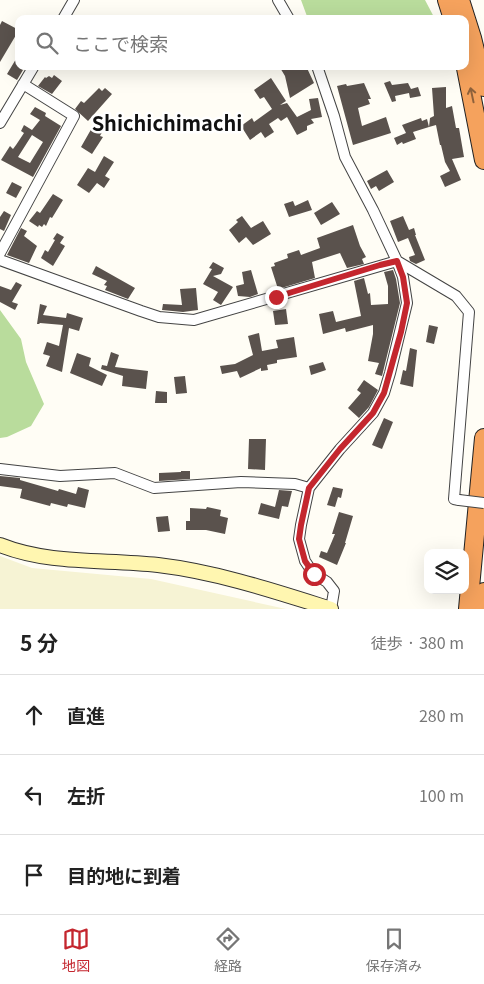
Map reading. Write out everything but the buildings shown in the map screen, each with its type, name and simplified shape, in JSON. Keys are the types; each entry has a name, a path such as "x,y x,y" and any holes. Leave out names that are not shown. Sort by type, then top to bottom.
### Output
{"highway":[{"path":"447,0 452,15"},
{"path":"460,0 465,15"},
{"path":"469,28 484,87"},
{"path":"467,70 484,160"},
{"path":"468,609 484,438"},
{"path":"482,609 484,592"}],"main road":[{"path":"0,545 12,550 52,558 158,565 219,576 270,589 331,609"}],"street":[{"path":"65,15 74,0"},
{"path":"278,0 287,15"},
{"path":"0,123 32,70"},
{"path":"318,70 345,157 397,261 403,277 407,303 384,393 373,413 340,449 309,488 299,539 305,561 314,574 327,582 334,591 331,609"},
{"path":"0,253 74,116 23,84"},
{"path":"0,260 141,311 159,316 194,320 397,261 456,296 469,312 454,499 484,503"},
{"path":"0,469 60,476 115,473 154,488 241,482 295,484 309,488"}],"shaded area":[{"path":"0,556 32,568 151,579 286,609 0,609"}],"green space":[{"path":"301,0 425,0 433,15 307,15"},
{"path":"0,310 21,339 26,362 44,404 31,426 7,437 0,438"}],"district":[{"name":"Shichichimachi","path":"167,122"}],"route":[{"path":"276,297 397,261 406,291 407,303 401,332 384,393 373,413 340,449 309,488 299,539 305,561 314,574"}]}
